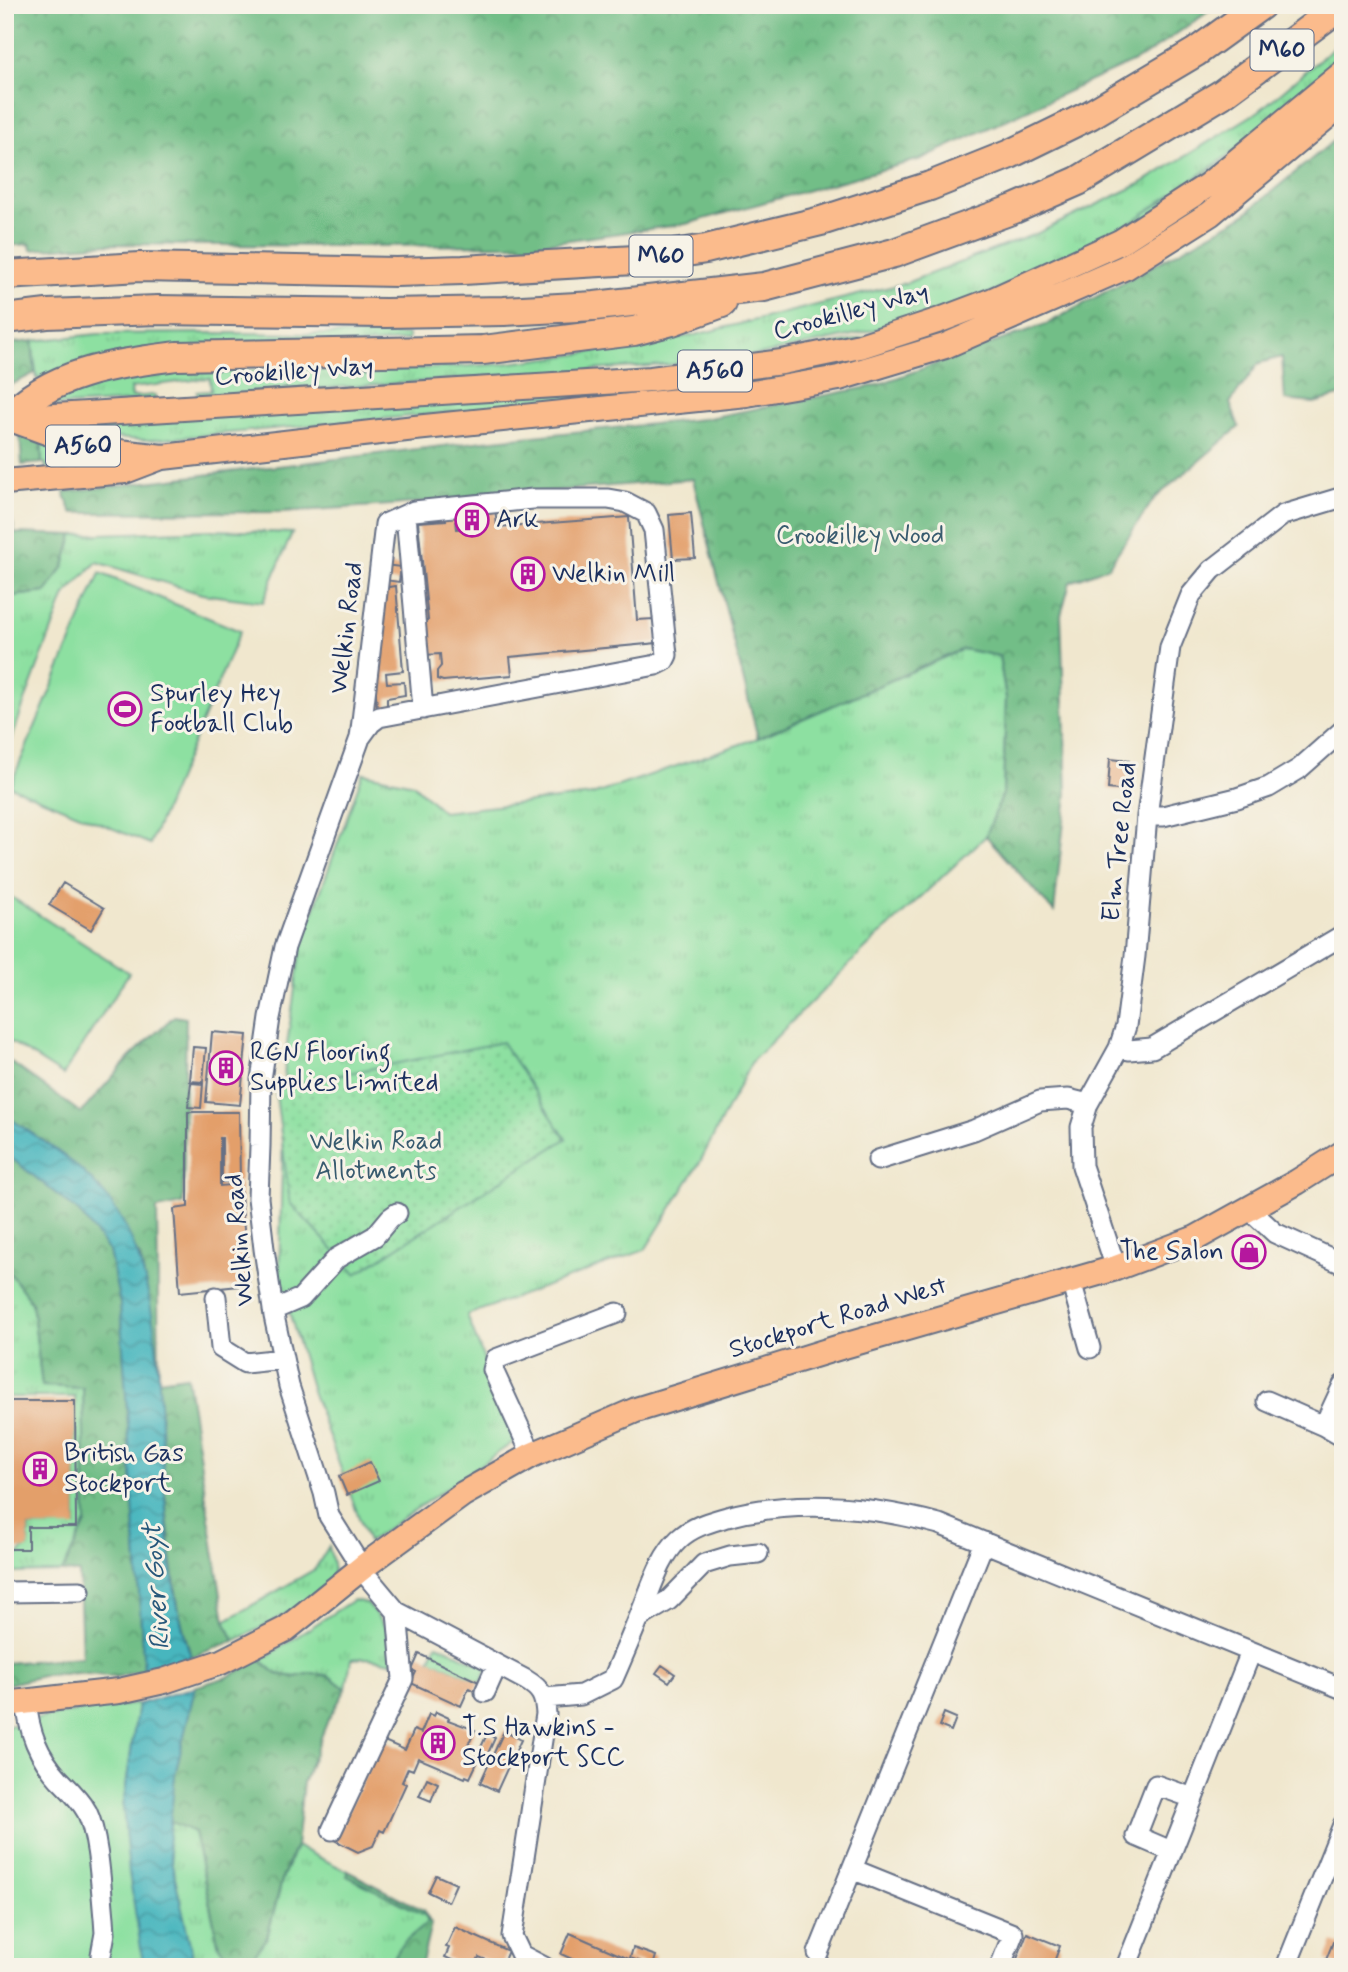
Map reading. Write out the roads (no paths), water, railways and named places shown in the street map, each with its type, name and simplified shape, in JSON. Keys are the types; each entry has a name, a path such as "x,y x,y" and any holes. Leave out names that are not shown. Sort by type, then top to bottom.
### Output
{"highway":[{"name":"M60","path":"6,418 24,401 45,389 99,368 177,356 483,350 536,345 646,328 764,287 894,253 1014,209 1077,181 1222,94 1342,5"},
{"name":"M60","path":"5,275 140,267 396,272 463,270 635,260 706,249 821,221 930,186 1010,154 1090,115 1196,52 1249,10"},
{"name":"M60","path":"5,319 47,314 158,310 386,313 504,311 595,306 764,287"}],"main road":[{"name":"Crookilley Way","path":"6,418 53,418 651,379 782,362 860,346 993,300 1120,242 1208,185 1343,73"},
{"name":"A560","path":"6,418 93,449 163,457 747,394 839,378 946,346 1126,267 1210,214 1343,103"},
{"name":"A560","path":"5,482 125,471 163,457"},
{"name":"Stockport Road West","path":"16,1703 119,1691 199,1670 241,1653 294,1623 363,1567 463,1494 532,1455 636,1410 837,1348 1116,1268 1196,1238 1343,1153"}],"street":[{"name":"Elm Tree Road","path":"1116,1268 1082,1166 1081,1127 1088,1104 1119,1048 1130,1006 1147,817 1170,647 1191,595 1212,570 1283,515 1343,497"},
{"path":"533,499 608,499 636,506 646,513 654,530 667,655 664,661 656,665 423,709 406,515 414,511 533,499"},
{"name":"Welkin Road","path":"397,1612 367,1576 329,1516 289,1386 273,1310 258,1198 261,1080 270,1018 285,947 360,738 372,657 385,524 406,515"},
{"name":"Welkin Road","path":"360,738 379,717 423,709"},
{"path":"1147,817 1163,816 1237,798 1269,787 1299,769 1343,730"},
{"path":"1119,1048 1143,1050 1158,1045 1343,935"},
{"path":"878,1160 974,1130 1040,1101 1068,1099 1088,1104"},
{"path":"1249,1209 1275,1233 1343,1264"},
{"path":"273,1310 301,1298 337,1258 375,1236 397,1213"},
{"path":"1070,1281 1090,1348"},
{"path":"216,1297 220,1348 245,1363 283,1359"},
{"path":"532,1455 493,1370 496,1359 617,1313"},
{"path":"1324,1426 1343,1385"},
{"path":"1267,1401 1343,1437"},
{"path":"545,1698 581,1695 613,1679 660,1568 678,1541 691,1530 705,1523 746,1512 794,1506 900,1513 939,1524 1343,1689"},
{"path":"818,1953 984,1542"},
{"path":"639,1618 669,1600 704,1564 730,1556 758,1553"},
{"path":"5,1592 79,1591"},
{"path":"397,1612 537,1687 545,1698 546,1714 512,1936 522,1955 544,1967"},
{"path":"332,1829 403,1679 397,1612"},
{"path":"1126,1967 1251,1652"},
{"path":"485,1692 497,1665"},
{"path":"16,1703 36,1747 50,1768 82,1802 90,1819 104,1918 101,1955"},
{"path":"1171,1851 1136,1836 1156,1785 1193,1798"},
{"path":"1286,1967 1343,1825"},
{"path":"852,1869 1013,1934 999,1967"},
{"path":"513,1967 516,1945"}],"water":[{"name":"River Goyt","path":"5,1115 62,1154 100,1189 128,1231 140,1262 149,1296 158,1365 171,1563 179,1611 191,1657 144,1670 120,1303 109,1251 79,1212 5,1153"},
{"path":"195,1687 175,1775 168,1846 195,1967 144,1967 129,1873 123,1807 138,1704"}],"place":[{"name":"Ark","path":"472,520"},
{"name":"Welkin Mill","path":"528,574"},
{"name":"Spurley Hey Football Club","path":"125,709"},
{"name":"RGN Flooring Supplies Limited","path":"226,1068"},
{"name":"The Salon","path":"1249,1252"},
{"name":"British Gas Stockport","path":"40,1469"},
{"name":"T.S Hawkins - Stockport SCC","path":"438,1743"}],"park label":[{"name":"Crookilley Wood","path":"860,536"},
{"name":"Welkin Road Allotments","path":"376,1157"}]}
